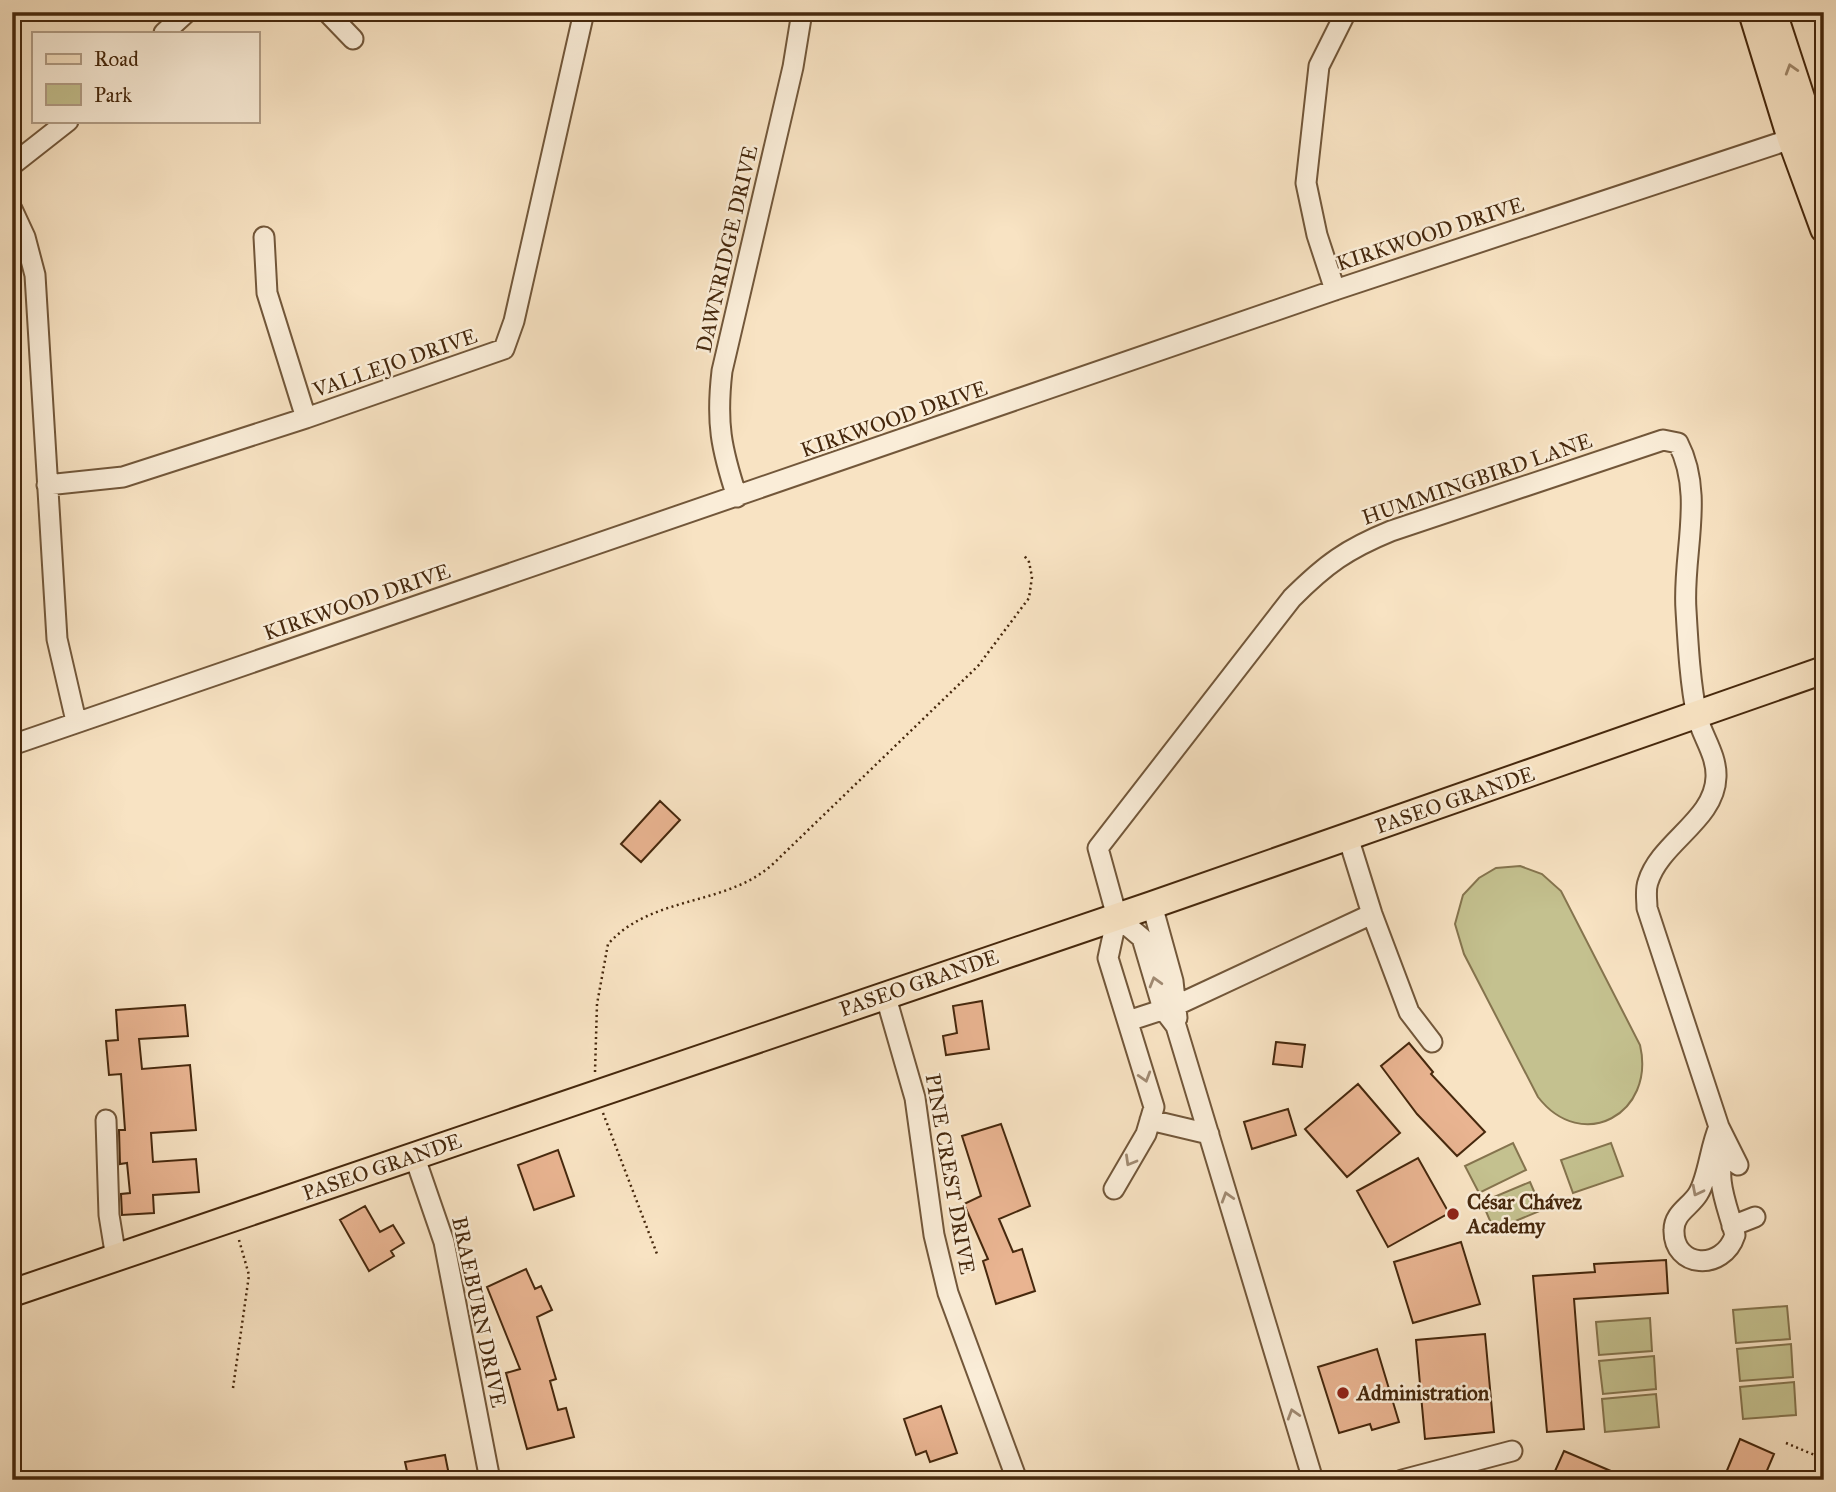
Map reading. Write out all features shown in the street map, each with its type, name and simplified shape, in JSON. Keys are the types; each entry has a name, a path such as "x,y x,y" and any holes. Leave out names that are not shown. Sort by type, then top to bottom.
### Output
{"main road":[{"path":"1752,12 1812,133 1824,229"},
{"path":"1773,12 1824,168"},
{"name":"PASEO GRANDE","path":"12,1293 1152,905 1698,717 1824,670"}],"street":[{"path":"165,32 187,12"},
{"path":"327,12 353,39"},
{"name":"VALLEJO DRIVE","path":"47,485 123,477 306,418 504,349 514,321 584,12"},
{"name":"DAWNRIDGE DRIVE","path":"737,497 721,448 718,410 722,371 793,67 802,12"},
{"path":"1335,290 1317,235 1306,183 1320,65 1346,12"},
{"path":"12,165 67,122"},
{"name":"KIRKWOOD DRIVE","path":"12,745 1335,290 1812,133"},
{"path":"12,209 25,237 35,275 57,639 76,721"},
{"path":"264,237 267,293 306,418"},
{"name":"HUMMINGBIRD LANE","path":"1117,917 1098,848 1292,598 1319,571 1350,548 1391,531 1663,440 1678,443 1686,459 1692,525 1685,607 1698,717"},
{"path":"1698,717 1711,748 1717,777 1710,801 1660,860 1647,883 1647,908 1723,1136 1738,1165"},
{"path":"1348,836 1372,914 1409,1012 1432,1042"},
{"path":"1152,905 1170,1007"},
{"path":"1128,1021 1170,1007 1372,914"},
{"path":"1114,1189 1146,1134 1154,1107 1108,958 1117,917 1142,938 1170,1007 1312,1480"},
{"name":"PINE CREST DRIVE","path":"886,994 915,1098 934,1235 948,1293 1017,1480"},
{"path":"106,1120 109,1215 116,1258"},
{"path":"1150,1120 1209,1133"},
{"path":"1723,1136 1720,1176 1725,1208 1735,1235 1732,1245 1717,1259 1697,1261 1680,1250 1674,1231 1680,1212 1699,1193 1712,1143 1723,1136"},
{"name":"BRAEBURN DRIVE","path":"414,1155 444,1242 490,1480"},
{"path":"1732,1226 1755,1217"},
{"path":"1402,1480 1512,1451"}],"path":[{"path":"595,1071 597,1004 608,944 664,907 737,887 764,872 774,863 985,657 1028,598 1032,577 1029,562 1023,554"},
{"path":"602,1109 656,1254"},
{"path":"233,1388 249,1275 239,1235"},
{"path":"1786,1443 1824,1459"}],"green space":[{"path":"1520,866 1542,874 1561,891 1640,1045 1642,1069 1637,1090 1626,1107 1612,1118 1594,1124 1575,1123 1556,1114 1538,1097 1464,954 1455,924 1463,895 1479,878 1496,868"},
{"path":"1513,1143 1526,1170 1479,1193 1465,1166"},
{"path":"1611,1143 1623,1176 1573,1193 1561,1160"},
{"path":"1530,1182 1542,1210 1494,1230 1482,1202"},
{"path":"1787,1306 1790,1339 1736,1343 1733,1310"},
{"path":"1650,1318 1652,1351 1599,1355 1596,1322"},
{"path":"1791,1344 1793,1377 1740,1381 1737,1349"},
{"path":"1654,1356 1656,1389 1603,1394 1599,1361"},
{"path":"1794,1382 1796,1415 1743,1419 1740,1387"},
{"path":"1656,1394 1659,1427 1605,1432 1602,1399"}],"building":[{"path":"660,801 680,820 641,862 621,844"},
{"path":"982,1001 989,1049 946,1055 943,1036 957,1033 953,1006"},
{"path":"185,1005 188,1036 139,1039 142,1069 190,1065 196,1130 151,1133 153,1162 196,1159 199,1192 153,1195 154,1213 122,1215 121,1194 130,1193 127,1163 120,1164 119,1130 125,1130 121,1074 109,1075 106,1041 118,1040 116,1010"},
{"path":"1276,1042 1305,1045 1302,1067 1273,1064"},
{"path":"1409,1043 1433,1072 1431,1074 1485,1132 1457,1156 1417,1114 1381,1066"},
{"path":"1358,1084 1400,1133 1347,1177 1305,1129"},
{"path":"1288,1109 1296,1135 1252,1149 1244,1122"},
{"path":"1001,1124 1030,1206 999,1219 1013,1252 1022,1249 1035,1291 996,1304 983,1261 988,1259 964,1204 981,1196 962,1136"},
{"path":"558,1150 574,1196 534,1210 518,1165"},
{"path":"1418,1158 1449,1213 1388,1247 1357,1191"},
{"path":"365,1206 380,1232 393,1225 404,1243 391,1251 394,1256 369,1271 340,1220"},
{"path":"1461,1242 1480,1304 1413,1323 1394,1262"},
{"path":"1666,1260 1668,1293 1574,1299 1584,1429 1547,1432 1533,1276 1595,1272 1594,1264"},
{"path":"526,1269 535,1289 541,1286 552,1310 537,1317 556,1379 550,1381 558,1410 566,1408 574,1437 527,1449 506,1373 520,1369 487,1287"},
{"path":"1485,1334 1494,1432 1425,1439 1416,1340"},
{"path":"1377,1349 1399,1422 1372,1430 1370,1424 1339,1433 1318,1367"},
{"path":"941,1406 957,1453 930,1462 926,1451 916,1455 904,1419"},
{"path":"1740,1439 1774,1454 1763,1480 1723,1480"},
{"path":"1564,1451 1632,1480 1551,1480"},
{"path":"445,1455 450,1480 409,1480 405,1462"}],"place":[{"name":"César Chávez Academy","path":"1453,1214"},
{"name":"Administration","path":"1343,1393"}]}
